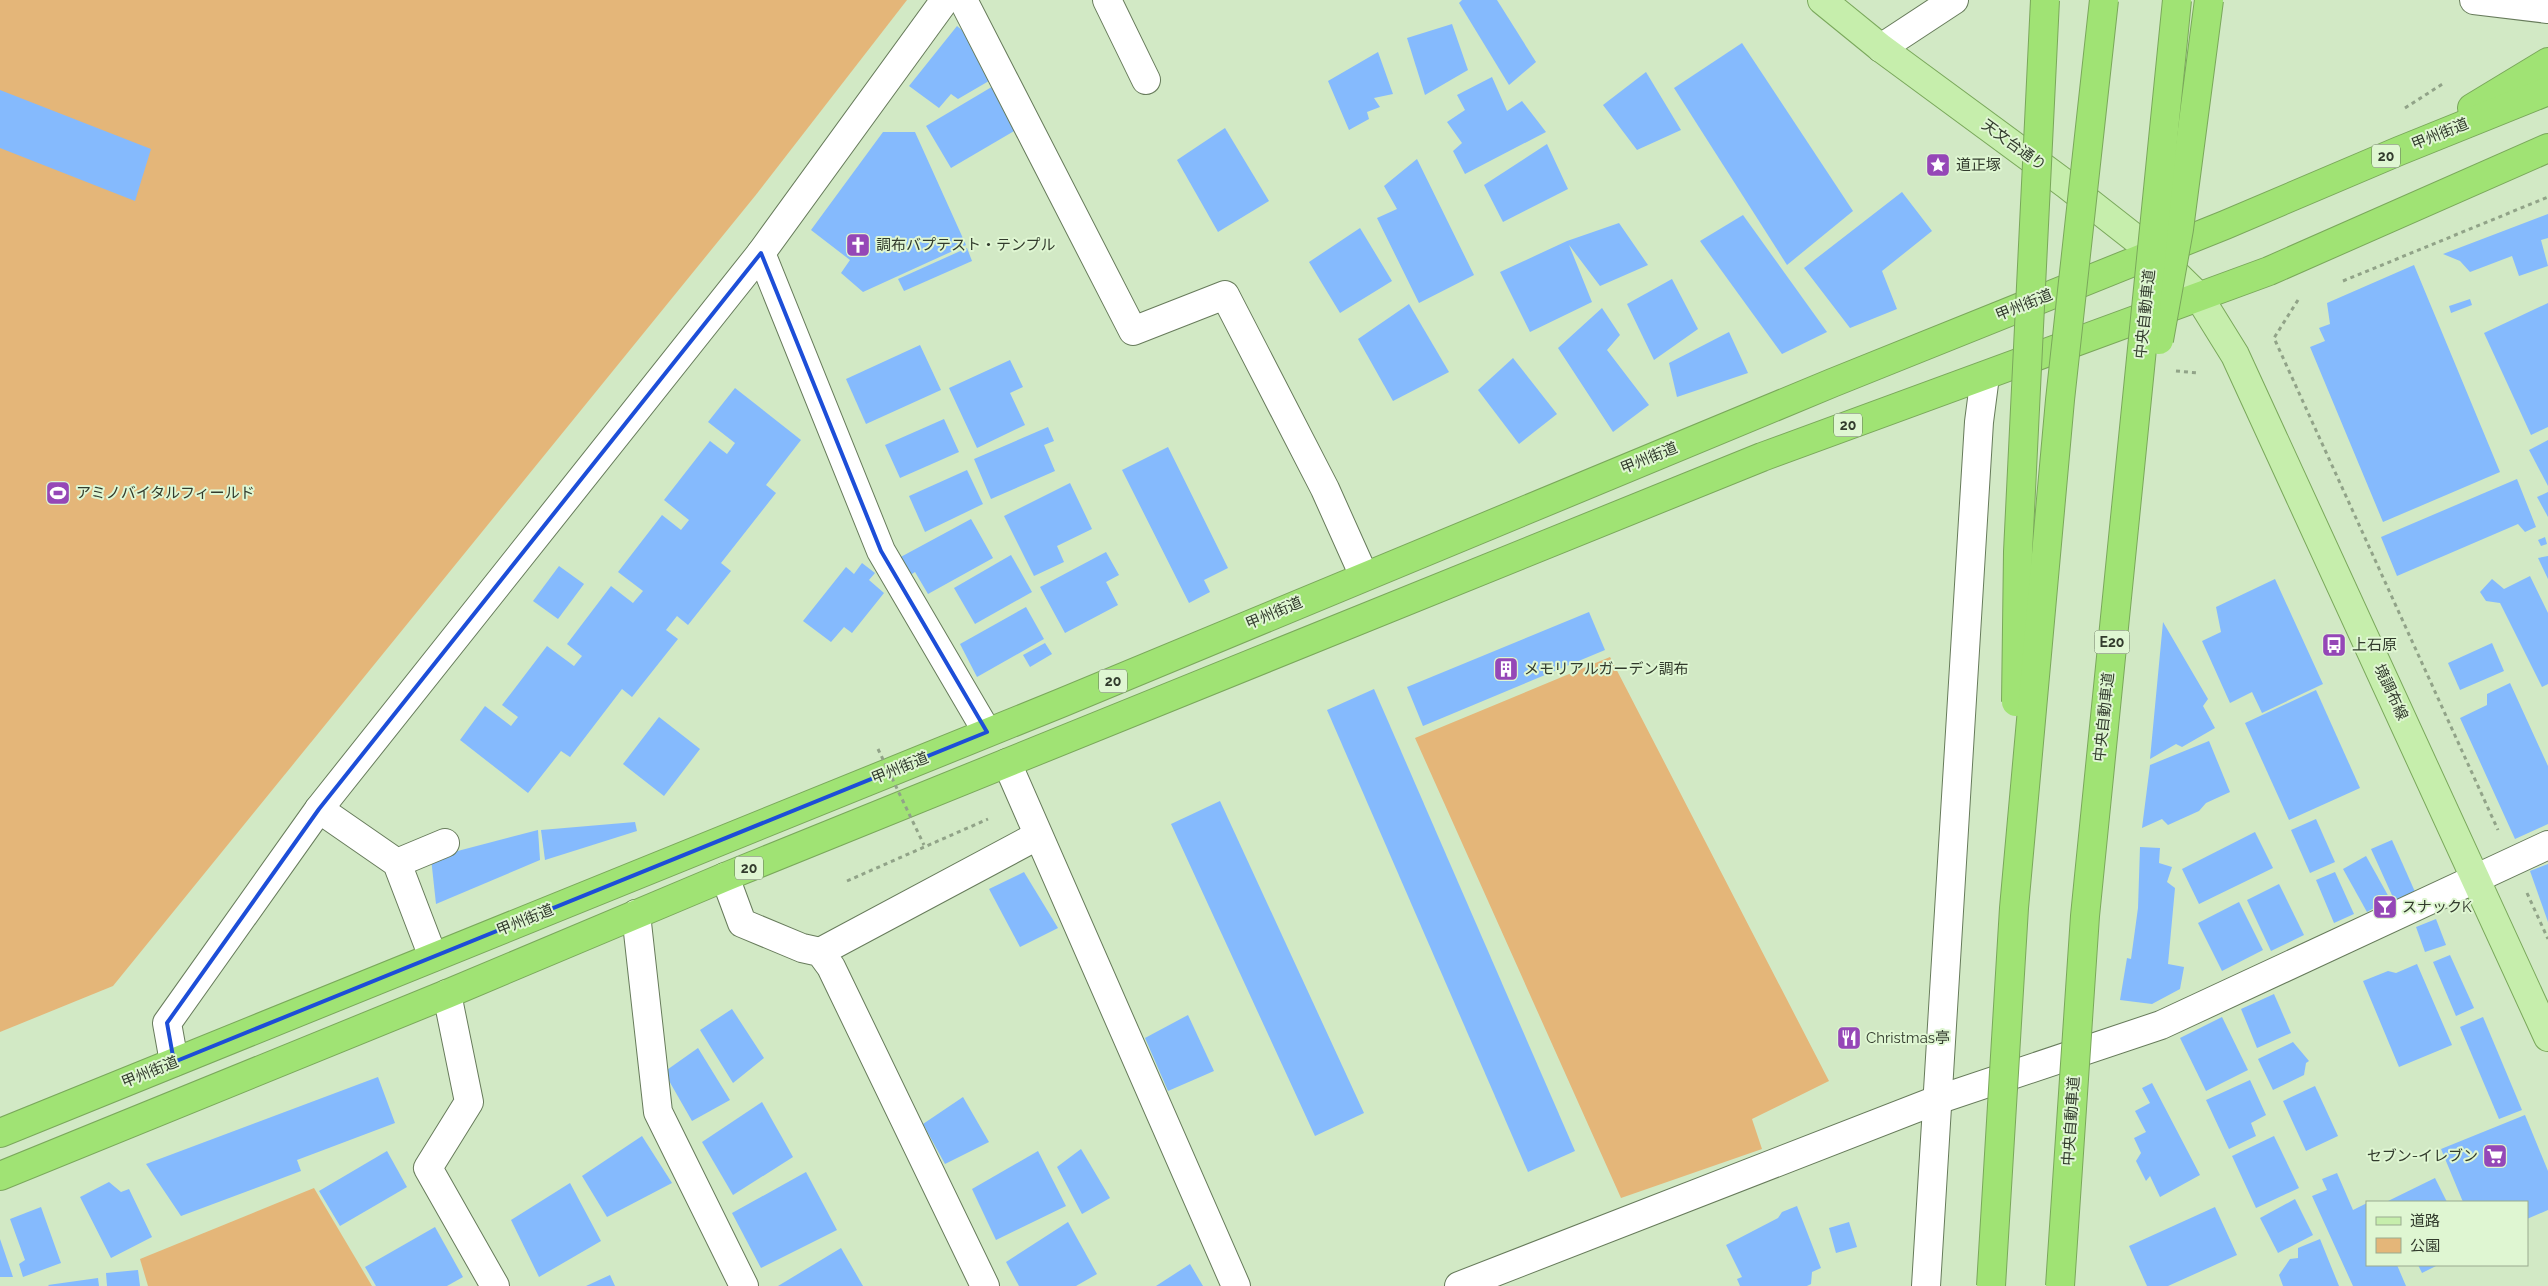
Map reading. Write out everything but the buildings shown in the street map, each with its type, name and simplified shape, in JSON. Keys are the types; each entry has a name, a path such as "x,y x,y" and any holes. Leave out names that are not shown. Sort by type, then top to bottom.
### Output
{"highway":[{"path":"2014,908 2018,552 2045,0"},
{"path":"1991,1286 2014,908 2060,400 2104,0"},
{"name":"中央自動車道","path":"2060,1286 2085,916 2177,0"},
{"path":"2122,541 2179,229 2210,0"},
{"path":"2400,151 2548,62"},
{"name":"甲州街道","path":"0,1133 987,732 1832,382 2155,254 2548,91"},
{"name":"20","path":"0,1176 447,994 726,877 1762,457 2199,297 2318,250 2548,148"}],"main road":[{"name":"天文台通り","path":"1822,0 1882,48 2067,185 2155,254 2199,297"},
{"name":"境調布線","path":"2199,297 2235,355 2548,1037"}],"street":[{"path":"174,1062 167,1023 318,809 761,253 945,0"},
{"path":"964,0 1133,331 1225,295 1325,489 1364,576"},
{"path":"1106,0 1146,80"},
{"path":"1882,48 1954,0"},
{"path":"2474,0 2548,9"},
{"path":"761,253 881,551 987,732"},
{"path":"1926,1286 1979,422 1985,376"},
{"path":"1007,763 1037,836 1236,1286"},
{"path":"318,809 397,863 433,958"},
{"path":"726,877 742,923 802,948 820,952 1037,836"},
{"path":"397,863 445,842"},
{"path":"1459,1286 1937,1100 2161,1024 2548,845"},
{"path":"636,914 658,1112 744,1286"},
{"path":"820,952 831,967 985,1286"},
{"path":"447,994 469,1102 428,1168 495,1286"}],"path":[{"path":"2396,113 2447,82"},
{"path":"2340,282 2548,197"},
{"path":"2304,297 2295,301 2274,338 2548,939"},
{"path":"878,749 924,845"},
{"path":"847,881 924,845 997,815"}],"highlighted area":[{"path":"761,253 881,551 987,732 174,1062 167,1023 319,809"}],"green space":[{"path":"0,0 907,0 755,196 113,986 0,1032"},
{"path":"1610,657 1829,1081 1752,1119 1762,1149 1621,1198 1415,738"},
{"path":"314,1188 372,1286 148,1286 140,1259"}],"place":[{"name":"道正塚","path":"1938,165"},
{"name":"調布バプテスト・テンプル","path":"858,245"},
{"name":"アミノバイタルフィールド","path":"58,493"},
{"name":"上石原","path":"2334,645"},
{"name":"メモリアルガーデン調布","path":"1506,669"},
{"name":"スナックK","path":"2385,907"},
{"name":"Christmas亭","path":"1849,1038"},
{"name":"セブン-イレブン","path":"2495,1156"}]}
